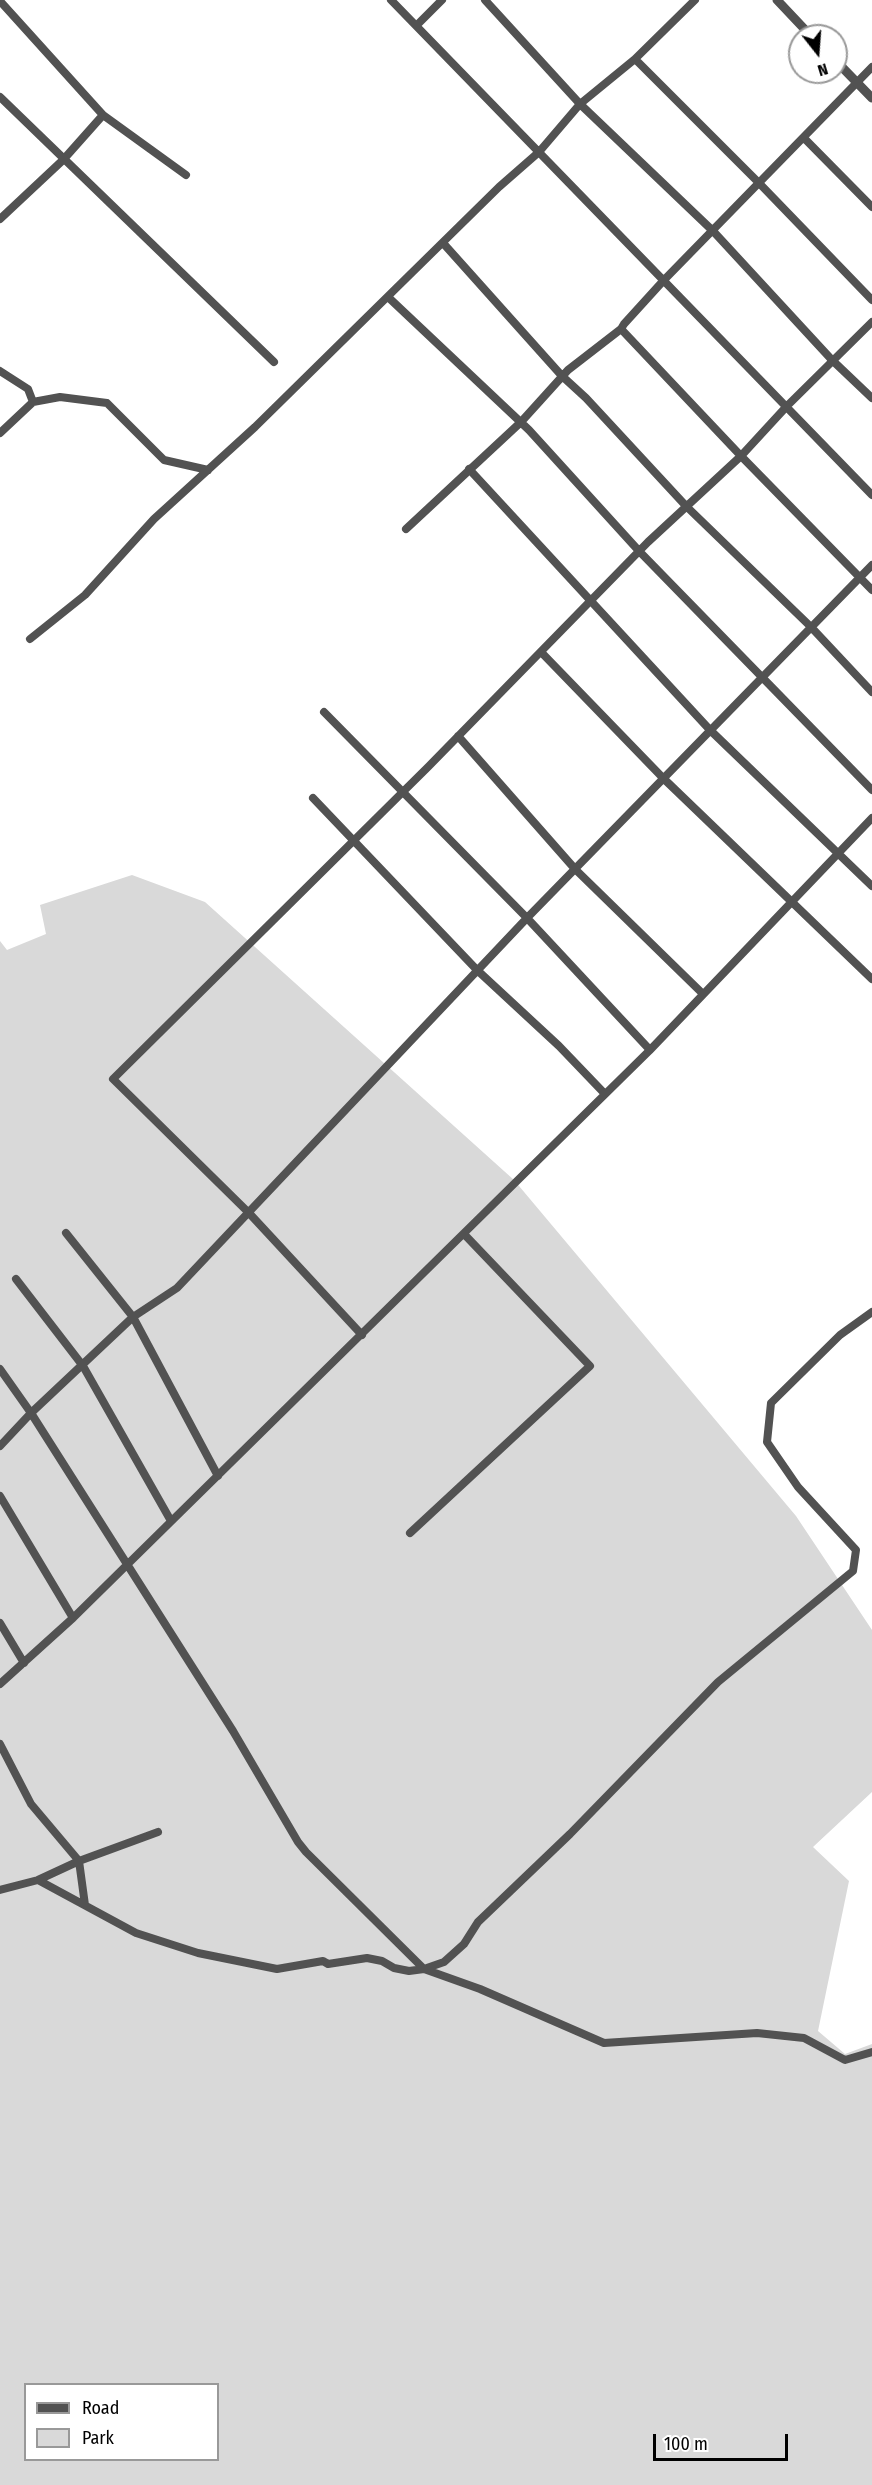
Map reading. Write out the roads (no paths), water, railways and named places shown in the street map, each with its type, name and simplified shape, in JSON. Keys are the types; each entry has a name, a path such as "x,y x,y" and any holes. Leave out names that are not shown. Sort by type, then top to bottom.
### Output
{"street":[{"path":"391,0 872,495"},
{"path":"417,25 442,0"},
{"path":"485,0 580,104 713,231 832,360 872,398"},
{"path":"30,639 85,595 154,519 388,297 499,187 539,152 580,104 635,59 695,0"},
{"path":"777,0 800,24"},
{"path":"0,1 102,115 186,175"},
{"path":"635,59 872,300"},
{"path":"406,529 521,422 562,376 621,329 664,280 872,67"},
{"path":"848,74 872,99"},
{"path":"0,97 274,362"},
{"path":"0,219 63,160 102,115"},
{"path":"804,138 872,207"},
{"path":"443,243 562,376 586,398 686,506 811,627 872,693"},
{"path":"388,297 521,422 639,551 872,790"},
{"path":"362,1335 249,1212 113,1079 458,736 639,551 741,456 787,406 872,322"},
{"path":"621,329 872,590"},
{"path":"0,371 28,388 33,402"},
{"path":"0,433 33,402 60,397 107,404 164,460 208,470"},
{"path":"469,469 710,730 872,886"},
{"path":"0,1446 31,1413 133,1317 177,1288 477,970 872,565"},
{"path":"541,652 663,778 872,979"},
{"path":"324,712 527,918 650,1050"},
{"path":"458,736 575,869 703,994"},
{"path":"313,798 477,970 559,1046 605,1094"},
{"path":"0,1684 73,1618 650,1050 872,818"},
{"path":"66,1233 133,1317 218,1476"},
{"path":"410,1533 590,1366 464,1234"},
{"path":"16,1279 83,1366 171,1521"},
{"path":"38,1880 136,1934 198,1953 277,1969 322,1961 328,1964 367,1958 410,1971 444,1962 464,1944 478,1922 570,1834 718,1682 853,1572 856,1550 798,1487 767,1442 771,1402 840,1335 872,1312"},
{"path":"0,1369 128,1563 233,1731 298,1842 424,1969 480,1989 604,2043 757,2033 804,2038 845,2060 872,2052"},
{"path":"0,1496 73,1618"},
{"path":"0,1623 24,1662"},
{"path":"0,1744 31,1804 79,1861 85,1905"},
{"path":"0,1890 38,1880 79,1861 158,1832"}]}
